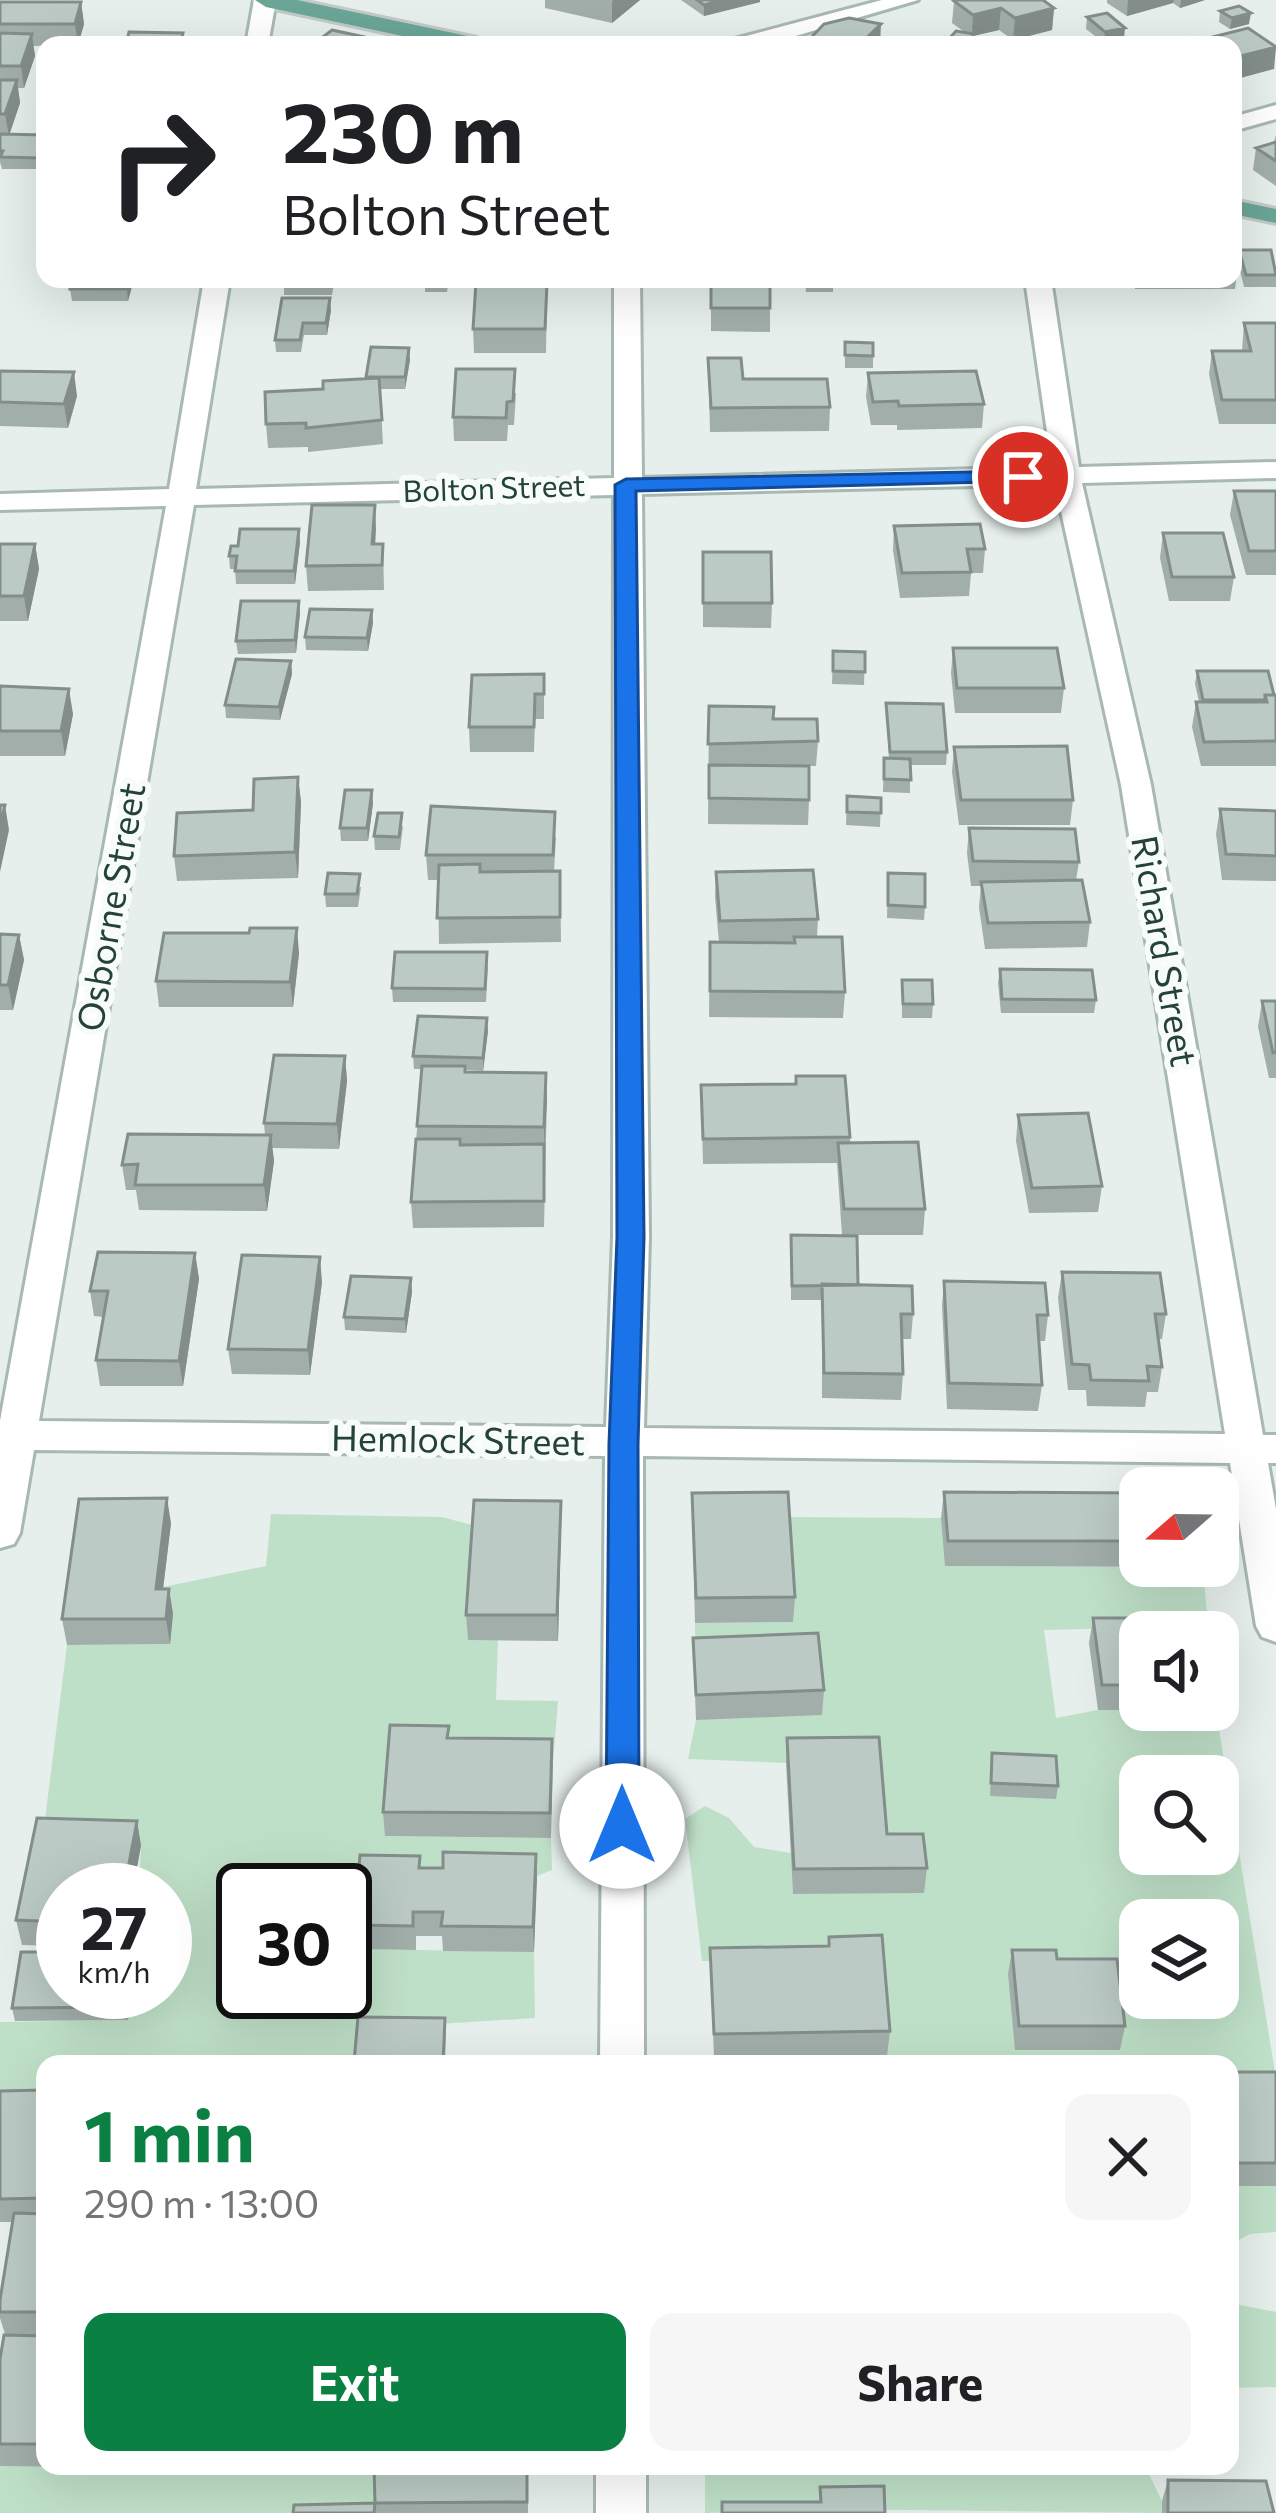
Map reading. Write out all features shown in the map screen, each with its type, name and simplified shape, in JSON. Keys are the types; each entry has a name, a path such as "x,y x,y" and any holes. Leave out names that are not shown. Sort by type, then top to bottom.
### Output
{"main road":[{"path":"265,0 435,36"},
{"path":"1242,209 1276,216"}],"street":[{"path":"259,36 265,0"},
{"path":"773,36 907,0"},
{"path":"1242,121 1276,112"},
{"name":"Osborne Street","path":"0,1533 10,1435 215,288"},
{"path":"622,2055 624,1444 631,1237 628,288"},
{"name":"Richard Street","path":"1039,288 1067,476 1136,785 1260,1449 1276,1626"},
{"name":"Bolton Street","path":"0,502 1276,470"},
{"name":"Hemlock Street","path":"10,1435 1260,1449"},
{"path":"620,2513 621,2475"}],"green space":[{"path":"271,1514 442,1517 476,1526 468,1639 498,1640 496,1700 558,1701 553,1763 385,1836 551,1838 552,1870 372,1943 372,1863 216,1863 216,2019 372,2019 372,1949 534,1952 535,2018 360,2029 358,2055 36,2055 36,2095 0,2096 0,2022 192,2019 192,1863 140,1863 141,1846 42,1843 67,1645 170,1644 173,1614 163,1587 266,1566"},
{"path":"787,1517 941,1518 946,1566 1119,1567 1119,1587 1205,1587 1207,1611 1119,1611 1119,1628 1044,1630 1056,1718 1119,1710 1119,1731 1219,1731 1223,1755 1119,1755 1119,1875 1239,1875 1239,1852 1276,2078 1239,2092 1239,2055 887,2055 827,1961 702,1961 685,1819 705,1806 729,1818 754,1847 791,1853 793,1894 924,1892 786,1763 688,1759 696,1720 695,1623 793,1622"},
{"path":"1239,2186 1276,2186 1276,2232 1239,2240"},
{"path":"1239,2305 1276,2312 1276,2387 1239,2388"},
{"path":"0,2466 36,2466 36,2475 375,2475 377,2513 0,2513"},
{"path":"705,2475 1149,2475 1162,2501 1162,2513 818,2509 705,2513"}],"building":[{"path":"957,0 1043,0 1054,8 1015,18 1001,8 973,15"},
{"path":"0,2 81,2 75,24 0,24"},
{"path":"1239,6 1251,13 1232,18 1220,11"},
{"path":"1107,13 1125,28 1105,32 1087,17"},
{"path":"849,18 881,24 868,36 813,36 824,24"},
{"path":"1248,28 1276,47 1242,56 1242,36 1216,36"},
{"path":"332,30 360,36 324,36"},
{"path":"129,32 183,33 182,36 128,36"},
{"path":"0,33 32,34 21,66 0,66"},
{"path":"0,80 17,80 5,114 0,114"},
{"path":"0,134 36,135 36,158 0,157"},
{"path":"1276,142 1276,161 1256,148"},
{"path":"1242,250 1271,250 1276,275 1246,275"},
{"path":"476,288 547,288 545,329 473,329"},
{"path":"711,288 770,288 770,308 711,308"},
{"path":"282,298 330,298 326,323 303,323 300,340 275,340"},
{"path":"1244,323 1276,323 1276,400 1222,400 1212,351 1251,351"},
{"path":"845,342 873,343 873,356 845,355"},
{"path":"371,347 409,348 405,377 366,377"},
{"path":"708,358 741,358 743,379 827,379 830,407 711,408"},
{"path":"456,369 515,369 513,401 507,402 506,418 453,417"},
{"path":"0,371 74,372 64,404 0,402"},
{"path":"976,371 984,404 873,402 868,373"},
{"path":"379,378 382,420 306,428 306,423 266,424 265,392 323,389 323,381"},
{"path":"1234,491 1276,491 1276,551 1249,551"},
{"path":"312,505 375,505 372,544 383,544 382,565 306,566"},
{"path":"980,524 985,549 967,549 971,572 902,573 894,526"},
{"path":"240,529 299,529 294,571 235,571 237,556 229,556 231,546 238,546"},
{"path":"1163,533 1223,533 1234,577 1172,577"},
{"path":"0,544 35,544 24,596 0,596"},
{"path":"703,552 771,552 772,603 703,603"},
{"path":"241,601 299,601 295,640 236,641"},
{"path":"310,609 372,610 367,638 305,637"},
{"path":"953,648 1057,648 1064,688 957,688"},
{"path":"833,651 865,652 865,672 833,671"},
{"path":"236,659 291,661 279,707 225,705"},
{"path":"1197,671 1268,671 1274,695 1265,695 1265,700 1203,700"},
{"path":"544,674 544,694 535,694 534,727 469,727 472,675"},
{"path":"0,686 69,689 61,731 0,731"},
{"path":"1265,695 1276,695 1276,741 1204,742 1196,702 1267,702"},
{"path":"886,703 943,704 947,752 890,752"},
{"path":"709,706 774,707 773,719 817,719 818,741 708,744"},
{"path":"1067,746 1073,800 961,800 954,747"},
{"path":"884,758 910,759 911,780 884,779"},
{"path":"709,765 809,766 809,800 709,798"},
{"path":"298,777 295,852 174,856 177,813 253,810 254,779"},
{"path":"345,790 372,790 367,828 340,828"},
{"path":"847,796 881,798 881,813 847,812"},
{"path":"431,806 555,812 553,855 426,855"},
{"path":"1220,809 1276,811 1276,856 1226,854"},
{"path":"378,813 402,813 399,837 374,836"},
{"path":"969,828 1075,829 1079,862 973,861"},
{"path":"480,864 480,872 560,871 560,917 437,918 439,865"},
{"path":"813,870 818,919 720,921 716,872"},
{"path":"328,873 360,874 357,894 325,894"},
{"path":"888,873 925,874 925,907 888,905"},
{"path":"1082,880 1090,922 988,923 981,882"},
{"path":"250,928 297,928 290,982 156,981 164,933 249,933"},
{"path":"0,934 19,935 8,985 0,985"},
{"path":"794,937 842,937 845,992 710,991 710,942 795,943"},
{"path":"395,952 487,952 485,989 392,988"},
{"path":"1000,969 1092,970 1096,1000 1002,999"},
{"path":"902,980 932,980 933,1004 903,1004"},
{"path":"1262,1001 1276,1001 1273,1053"},
{"path":"418,1016 487,1018 483,1058 413,1056"},
{"path":"274,1055 345,1056 337,1124 264,1123"},
{"path":"422,1066 546,1073 544,1127 417,1126"},
{"path":"796,1076 845,1076 850,1137 703,1139 701,1085 796,1084"},
{"path":"1088,1113 1102,1186 1032,1188 1018,1115"},
{"path":"128,1134 271,1135 264,1185 135,1185 138,1164 122,1165"},
{"path":"416,1139 460,1139 460,1145 544,1144 544,1201 411,1202"},
{"path":"918,1142 925,1209 844,1209 838,1143"},
{"path":"791,1235 857,1236 858,1285 792,1286"},
{"path":"98,1252 195,1253 179,1361 96,1360 108,1291 90,1291"},
{"path":"242,1255 320,1257 308,1350 228,1349"},
{"path":"1062,1272 1160,1273 1166,1314 1155,1314 1162,1367 1147,1366 1149,1381 1091,1380 1089,1365 1072,1364"},
{"path":"351,1276 411,1278 405,1319 344,1317"},
{"path":"944,1281 1045,1283 1048,1315 1037,1315 1042,1385 949,1383"},
{"path":"822,1284 912,1286 913,1314 901,1314 903,1374 824,1373"},
{"path":"788,1492 795,1597 696,1598 692,1493"},
{"path":"944,1492 1119,1493 1119,1541 948,1541"},
{"path":"167,1498 156,1589 169,1589 166,1619 62,1619 79,1499"},
{"path":"474,1500 561,1501 557,1615 466,1615"},
{"path":"1093,1618 1119,1618 1119,1685 1102,1685"},
{"path":"818,1633 824,1690 696,1695 693,1638"},
{"path":"390,1725 449,1726 447,1738 552,1739 550,1813 383,1812"},
{"path":"879,1737 887,1834 923,1834 927,1868 794,1869 787,1738"},
{"path":"992,1753 1056,1756 1058,1786 991,1783"},
{"path":"37,1818 137,1821 129,1863 36,1863 36,1921 16,1920"},
{"path":"443,1852 536,1854 533,1927 441,1926 443,1912 413,1912 413,1926 372,1925 372,1863 359,1863 360,1855 420,1856 419,1868 443,1868"},
{"path":"882,1935 890,2031 714,2034 710,1948 829,1946 829,1937"},
{"path":"1012,1950 1056,1950 1057,1959 1117,1959 1119,2019 1124,2019 1125,2026 1019,2026"},
{"path":"21,1952 36,1952 36,2008 12,2008"},
{"path":"445,2018 443,2055 355,2055 358,2019"},
{"path":"1239,2072 1276,2072 1276,2163 1239,2163"},
{"path":"36,2090 36,2198 0,2199 0,2091"},
{"path":"14,2213 36,2214 36,2312 0,2312"},
{"path":"4,2335 36,2336 36,2444 0,2444"},
{"path":"374,2475 527,2475 527,2502 375,2503"},
{"path":"1168,2480 1266,2481 1274,2513 1168,2513"},
{"path":"884,2486 885,2513 722,2513 722,2502 821,2502 820,2487"},
{"path":"375,2503 374,2513 293,2513 294,2505"}],"route":[{"path":"622,1826 624,1444 631,1237 626,485 1023,477"}]}
